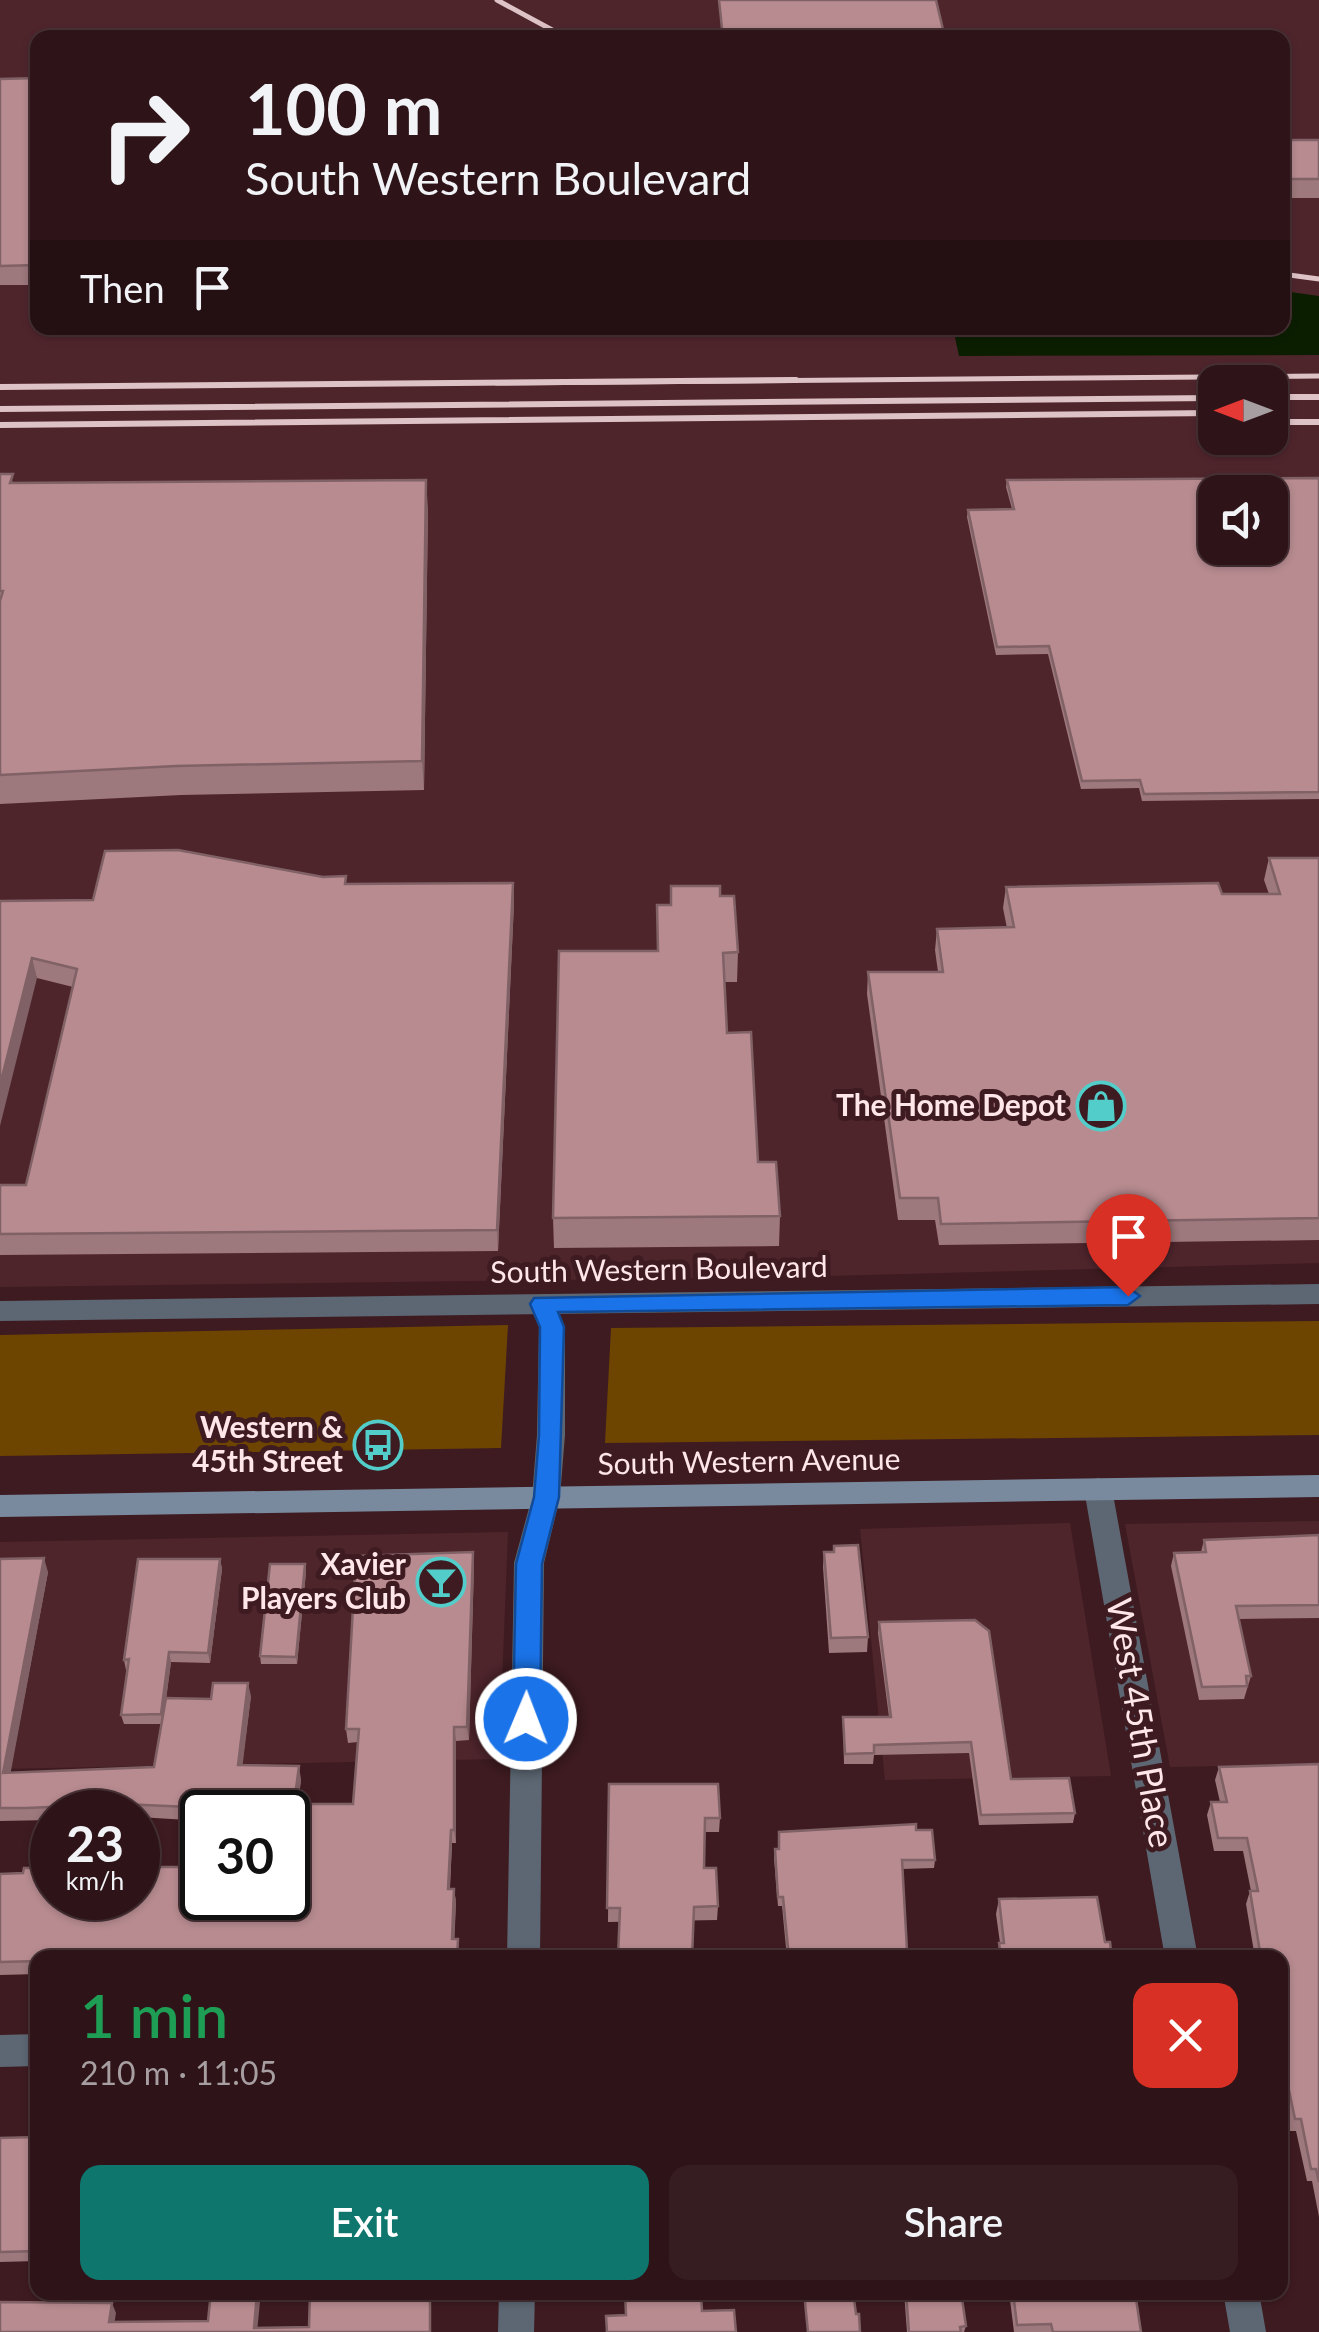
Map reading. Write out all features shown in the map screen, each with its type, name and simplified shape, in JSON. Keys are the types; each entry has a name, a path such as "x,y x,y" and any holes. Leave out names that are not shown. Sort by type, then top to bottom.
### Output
{"main road":[{"name":"South Western Avenue","path":"0,1506 1319,1486"}],"street":[{"name":"South Western Boulevard","path":"0,1311 1319,1294"},
{"path":"523,1950 529,1564 546,1497 552,1327 542,1304"},
{"name":"West 45th Place","path":"1098,1489 1181,1950"},
{"path":"0,2051 30,2050"},
{"path":"516,2300 516,2332"},
{"path":"1243,2300 1248,2332"}],"shaded area":[{"path":"0,0 1319,0 1319,1263 789,1277 0,1287"},
{"path":"1290,292 1319,296 1319,355 959,356 954,335 1290,335"},
{"path":"1319,1321 1319,1435 605,1443 611,1328"},
{"path":"508,1325 501,1448 0,1456 0,1335"},
{"path":"1319,1521 1319,1764 1170,1767 1125,1524"},
{"path":"1070,1523 1111,1776 885,1780 860,1529"},
{"path":"508,1532 499,1759 0,1769 0,1542"}],"building":[{"path":"719,0 936,0 943,30 722,30"},
{"path":"30,78 30,265 0,266 0,79"},
{"path":"1290,140 1319,140 1319,179 1290,179"},
{"path":"0,474 13,474 10,483 426,480 422,761 176,766 0,775"},
{"path":"1288,478 1319,478 1319,792 1144,794 1140,780 1082,781 1049,646 997,647 968,510 1014,509 1007,480 1198,479 1198,565 1288,565"},
{"path":"178,850 323,877 346,876 345,884 513,883 497,1230 0,1234 0,1185 26,1185 77,969 32,958 0,1085 0,901 93,900 105,851"},
{"name":"The Home Depot","path":"1269,858 1319,858 1319,1218 941,1224 938,1198 900,1198 868,972 943,972 937,929 1014,927 1006,887 1218,883 1222,894 1280,894"},
{"path":"671,886 720,886 720,896 734,896 738,952 723,953 727,1033 751,1032 758,1162 776,1162 780,1216 553,1218 559,951 658,951 657,905 671,905"},
{"path":"1319,1535 1319,1605 1236,1606 1251,1676 1246,1676 1247,1686 1202,1687 1174,1553 1206,1552 1204,1540"},
{"path":"858,1545 868,1637 831,1638 824,1552 834,1552 834,1546"},
{"path":"473,1552 467,1727 454,1727 454,1830 448,1889 454,1889 452,1939 458,1939 457,1950 30,1950 30,1961 0,1962 0,1874 23,1873 24,1868 30,1868 30,1920 160,1920 160,1867 180,1867 180,1920 310,1920 310,1804 353,1804 359,1729 346,1729 356,1556"},
{"path":"44,1558 3,1773 154,1767 166,1698 211,1699 213,1683 248,1683 238,1765 299,1766 296,1790 180,1790 180,1807 160,1806 160,1790 30,1790 30,1808 0,1808 0,1559"},
{"path":"138,1559 220,1559 208,1653 169,1652 161,1714 121,1715 129,1659 124,1660"},
{"path":"270,1564 305,1564 296,1657 260,1656"},
{"path":"975,1620 989,1631 1011,1779 1069,1778 1075,1813 981,1815 971,1742 874,1745 874,1753 845,1754 843,1717 891,1717 879,1622"},
{"path":"1319,1764 1319,2182 1316,2169 1311,2169 1301,2119 1295,2119 1288,2085 1288,1950 1260,1950 1250,1891 1258,1891 1247,1838 1218,1838 1211,1802 1227,1802 1219,1767"},
{"path":"609,1784 718,1784 720,1818 705,1818 704,1868 716,1868 718,1906 694,1907 692,1950 618,1950 620,1908 607,1908"},
{"path":"916,1824 916,1830 932,1830 935,1860 902,1860 907,1950 788,1950 783,1897 778,1897 775,1849 779,1849 779,1832"},
{"path":"1097,1897 1105,1942 1110,1942 1111,1950 1000,1950 999,1943 1004,1943 999,1899"},
{"path":"30,2137 30,2251 0,2252 0,2138"},
{"path":"210,2300 256,2300 254,2328 309,2327 310,2300 430,2300 430,2332 0,2332 0,2302 112,2303 109,2322 208,2321"},
{"path":"625,2300 701,2300 702,2311 734,2310 736,2332 607,2332 606,2316 626,2315"},
{"path":"805,2300 854,2300 860,2332 808,2332"},
{"path":"907,2300 962,2300 966,2326 960,2327 961,2332 909,2332"},
{"path":"1014,2300 1136,2300 1141,2332 1053,2332 1051,2324 1017,2325"}],"railway":[{"path":"497,0 552,30"},
{"path":"1290,275 1319,279"},
{"path":"496,383 1319,376"},
{"path":"0,387 796,380"},
{"path":"1288,397 1319,397"},
{"path":"0,409 1198,398"},
{"path":"0,425 1198,413"},
{"path":"1288,422 1319,422"}],"place":[{"name":"The Home Depot","path":"1101,1106"},
{"name":"Western & 45th Street","path":"378,1445"},
{"name":"Xavier Players Club","path":"441,1582"}],"route":[{"path":"526,1719 529,1564 546,1497 551,1435 552,1327 542,1304 1128,1296"}]}
